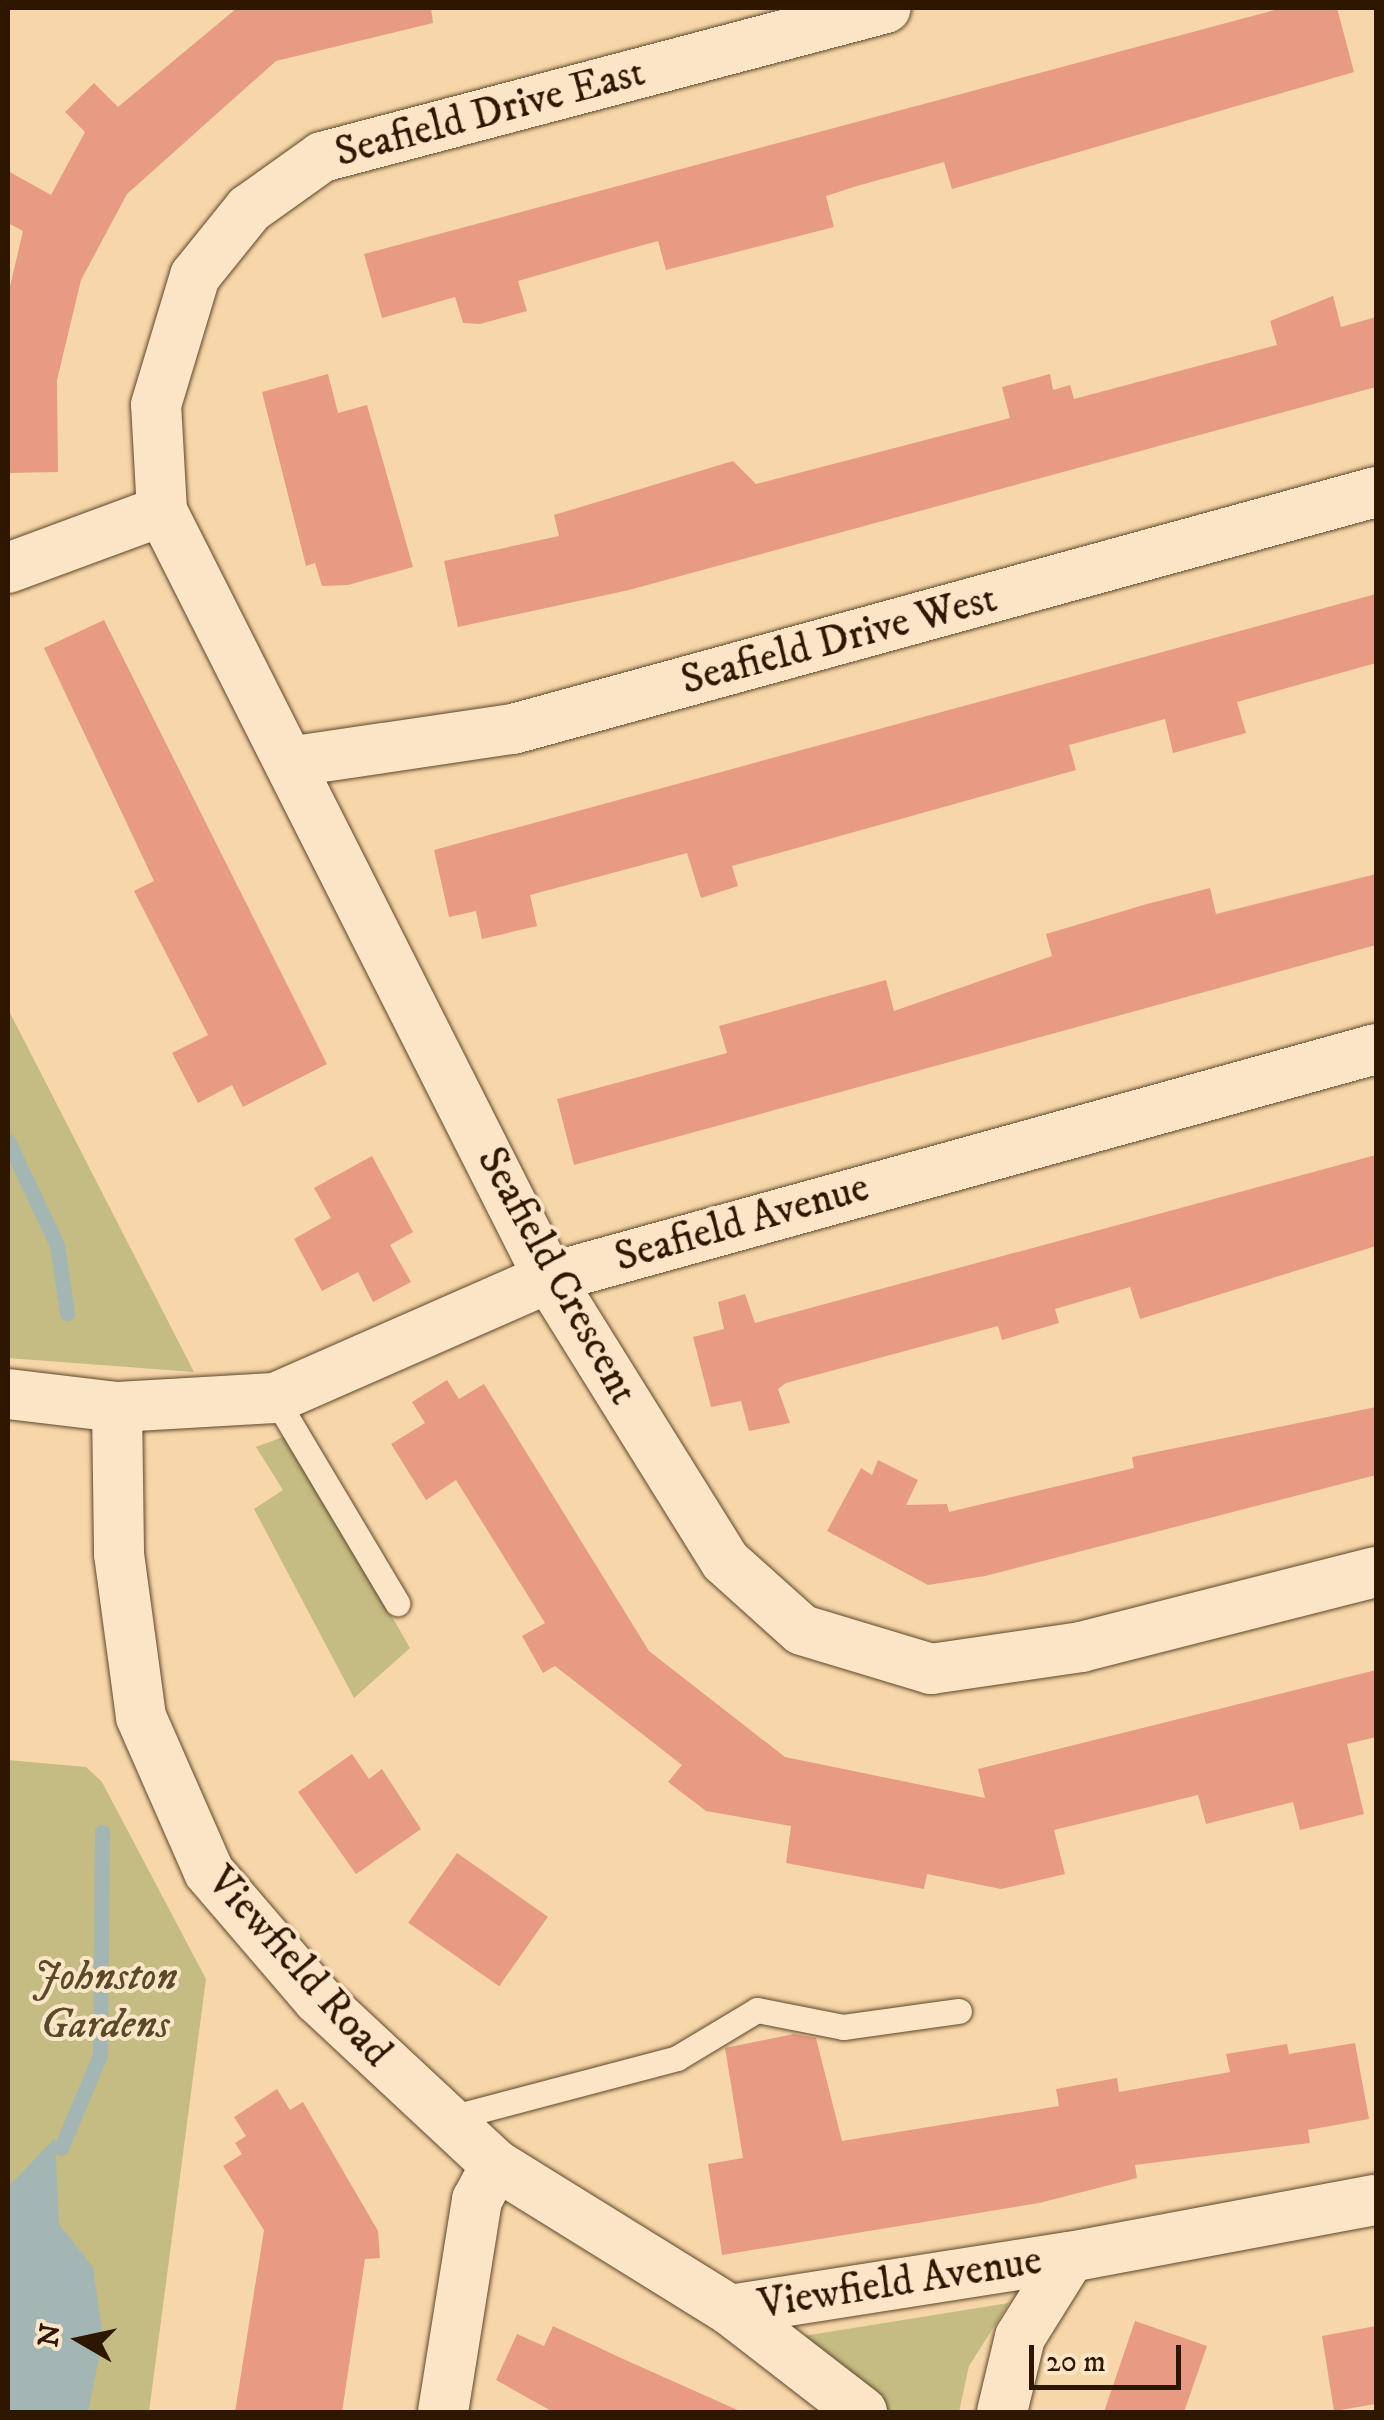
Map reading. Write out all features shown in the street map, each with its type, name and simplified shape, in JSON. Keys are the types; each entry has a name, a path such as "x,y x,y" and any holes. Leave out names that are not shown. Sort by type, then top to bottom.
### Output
{"street":[{"name":"Seafield Drive East","path":"162,510 156,405 195,276 249,209 322,157 886,8"},
{"name":"Seafield Drive West","path":"295,761 512,729 1376,492"},
{"path":"8,568 162,510"},
{"name":"Seafield Crescent","path":"162,510 295,761 550,1278 724,1561 802,1630 865,1655 931,1669 1081,1648 1376,1572"},
{"name":"Seafield Avenue","path":"117,1407 274,1398 550,1278 1376,1050"},
{"path":"8,1394 117,1407"},
{"name":"Viewfield Road","path":"117,1407 119,1554 139,1698 171,1795 209,1872 318,1998 443,2120 496,2165 730,2310 862,2412"},
{"path":"443,2412 476,2200 496,2165"},
{"name":"Viewfield Avenue","path":"730,2310 1070,2257 1376,2200"},
{"name":"Viewfield Avenue","path":"1002,2412 1020,2336 1070,2257"}],"lane":[{"path":"274,1398 397,1603"},
{"path":"443,2120 678,2058 758,2010 844,2027 959,2011"}],"green space":[{"path":"8,1009 194,1372 8,1358"},
{"path":"288,1435 410,1648 354,1698 254,1509 283,1490 256,1447"},
{"name":"Johnston Gardens","path":"8,1760 86,1767 102,1782 206,1979 149,2412 8,2412"},
{"path":"1009,2303 969,2366 959,2412 863,2412 766,2342"}],"shaded area":[{"path":"55,2138 59,2224 93,2267 103,2338 88,2412 8,2412 8,2187"}],"building":[{"path":"237,8 431,8 433,23 276,61 127,194 81,280 57,380 58,472 8,473 8,295 23,231 8,223 8,171 51,195 85,132 65,112 94,83 118,107"},
{"path":"1282,8 1337,8 1354,72 952,189 944,162 857,186 826,196 834,227 666,270 658,241 618,252 518,281 527,311 480,324 463,323 455,297 382,318 364,254"},
{"path":"1333,296 1341,327 1376,317 1376,387 629,590 458,627 444,561 559,536 554,515 733,461 756,484 1010,418 1002,387 1050,374 1053,390 1070,385 1074,399 1277,345 1270,321"},
{"path":"328,374 338,413 367,405 413,567 348,585 322,586 315,563 306,566 262,392"},
{"path":"1376,594 1376,663 1237,702 1246,733 1173,753 1165,719 1069,745 1076,770 732,866 738,886 701,898 687,853 530,895 537,926 482,939 476,911 449,917 434,850"},
{"path":"104,620 327,1064 243,1107 232,1085 198,1103 172,1053 208,1035 134,891 154,881 44,648"},
{"path":"1376,874 1376,945 574,1165 557,1099 727,1053 719,1026 886,980 894,1011 1052,956 1046,934 1147,904 1210,888 1216,914"},
{"path":"1376,1155 1376,1246 1140,1319 1130,1287 1055,1309 1059,1323 1002,1340 998,1326 786,1383 778,1389 790,1423 749,1431 741,1401 711,1407 693,1337 724,1329 718,1302 745,1294 755,1323"},
{"path":"372,1156 413,1232 390,1245 411,1282 373,1302 358,1272 322,1291 294,1239 331,1218 314,1188"},
{"path":"447,1380 459,1399 484,1384 649,1651 785,1757 985,1798 978,1769 1376,1670 1376,1737 1347,1744 1364,1814 1300,1830 1293,1802 1206,1824 1198,1795 1054,1830 1065,1874 1001,1889 927,1874 924,1889 786,1863 791,1826 706,1811 668,1782 682,1765 555,1666 543,1673 522,1636 545,1623 456,1480 426,1500 391,1444 425,1423 412,1402"},
{"path":"1376,1407 1376,1475 985,1576 928,1585 827,1531 861,1468 872,1475 878,1460 918,1480 906,1505 947,1504 949,1512 1134,1468 1132,1457"},
{"path":"352,1754 369,1779 382,1769 421,1829 356,1874 298,1792"},
{"path":"457,1853 548,1917 499,1986 408,1923"},
{"path":"794,2034 816,2038 842,2141 1059,2106 1056,2089 1117,2078 1119,2092 1230,2072 1226,2054 1287,2044 1289,2054 1355,2043 1369,2119 1308,2130 1310,2143 1135,2165 1137,2178 1039,2203 722,2255 708,2164 743,2158 725,2048"},
{"path":"277,2089 290,2110 303,2102 378,2231 380,2258 365,2259 342,2412 235,2412 264,2230 223,2166 242,2154 235,2143 246,2136 234,2117"},
{"path":"1135,2321 1207,2346 1184,2412 1104,2412"},
{"path":"553,2326 742,2412 553,2412 496,2380 517,2334 544,2346"},
{"path":"1376,2326 1376,2404 1334,2411 1322,2336"}],"waterway":[{"path":"8,1141 57,1245 67,1313"},
{"path":"61,2148 100,2055 102,1832"}]}
